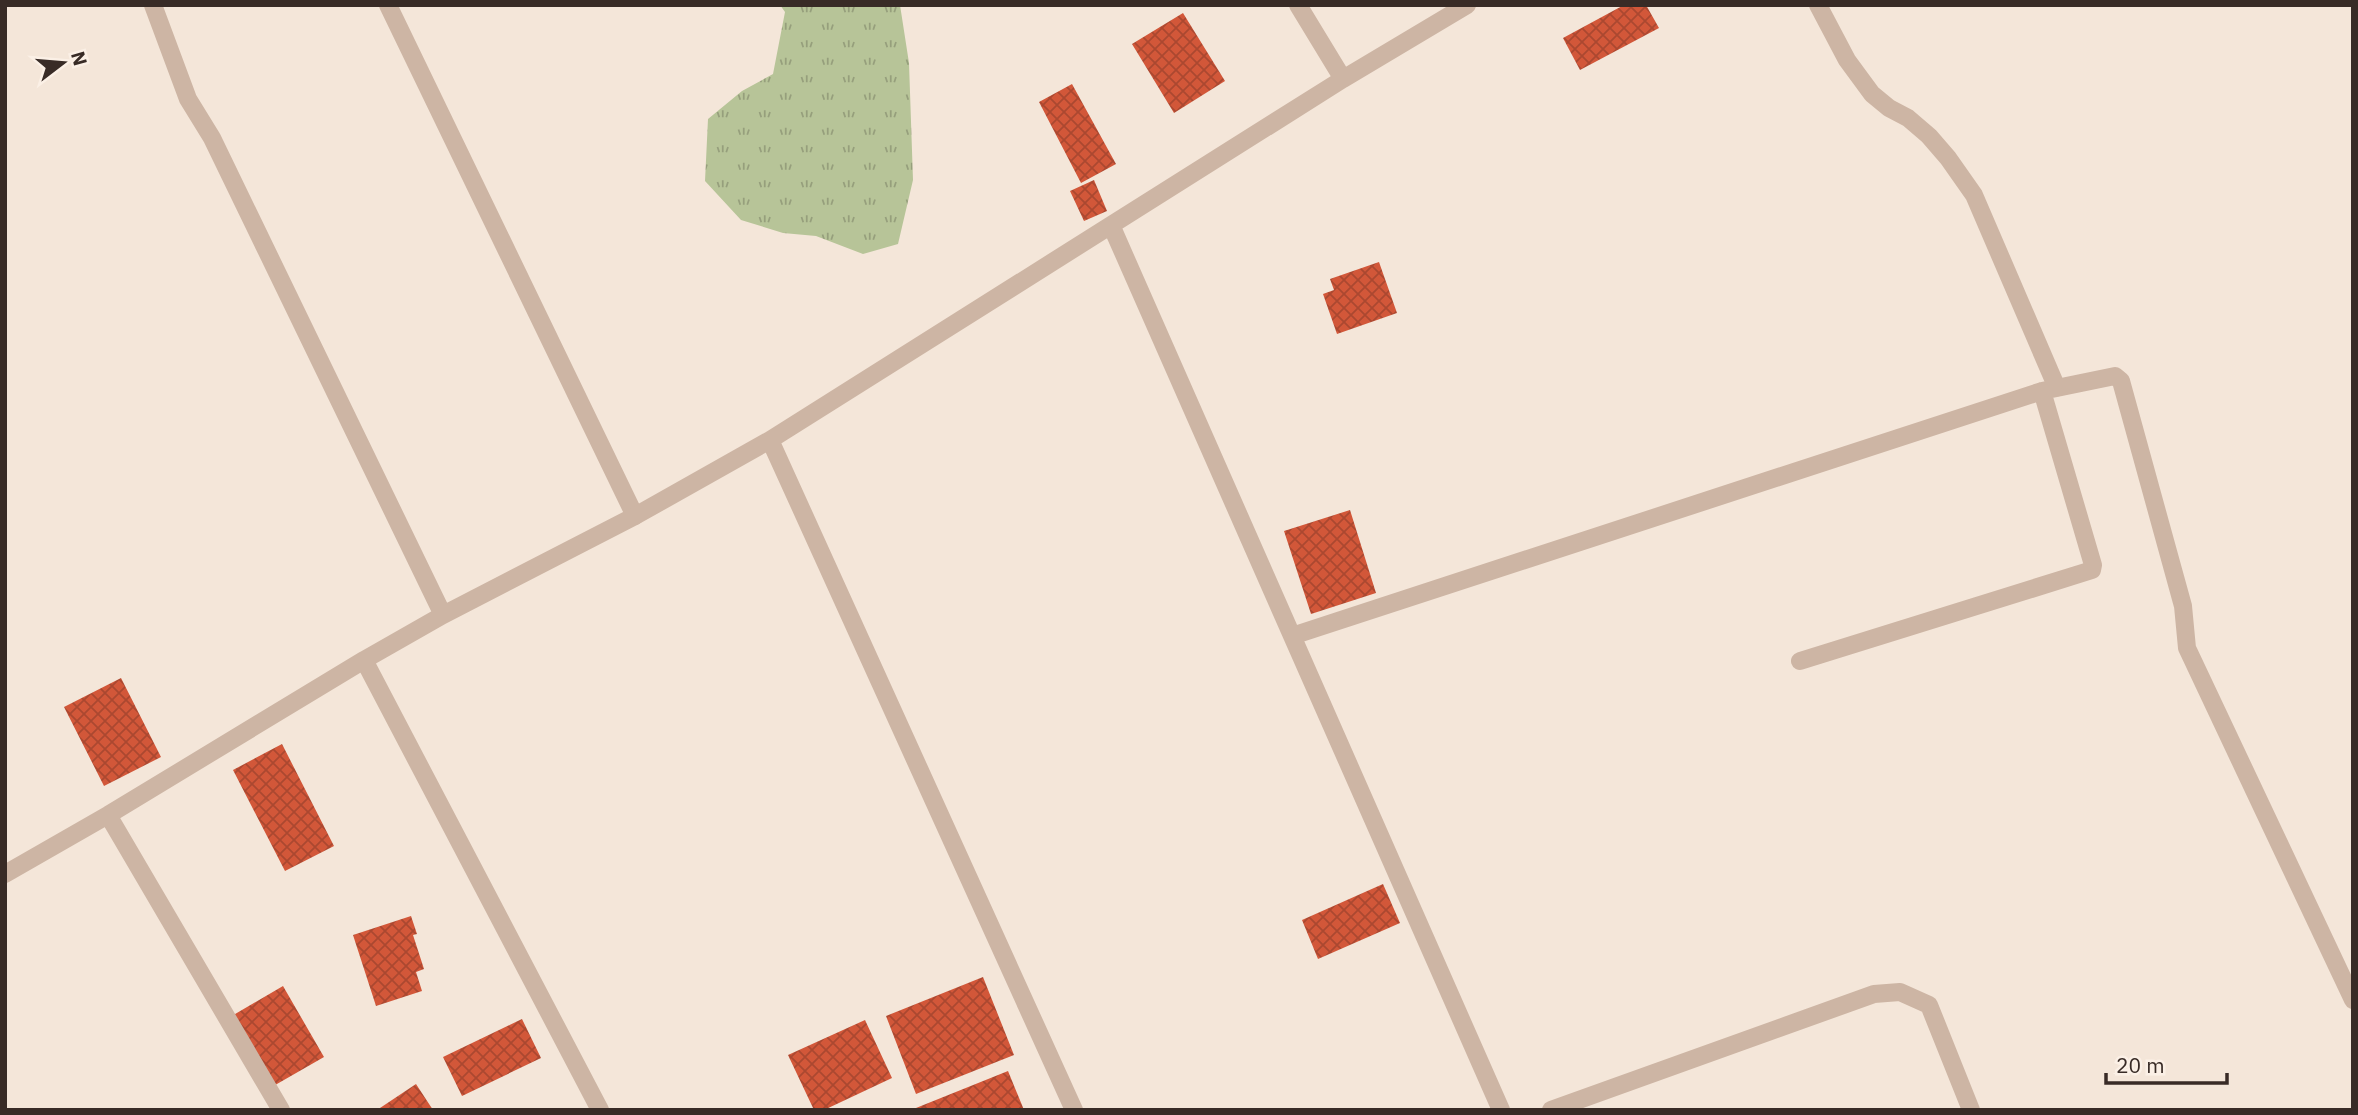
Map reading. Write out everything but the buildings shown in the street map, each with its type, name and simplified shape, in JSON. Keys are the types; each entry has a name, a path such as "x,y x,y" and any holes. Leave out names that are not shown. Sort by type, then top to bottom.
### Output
{"street":[{"path":"153,5 187,99 212,138 443,615"},
{"path":"387,5 635,516"},
{"path":"1298,5 1343,79"},
{"path":"5,874 443,615 635,516 770,440 1343,79 1467,5"},
{"path":"1800,661 2092,570 2093,565 2050,390 1974,195 1948,158 1928,136 1908,118 1889,108 1872,94 1847,60 1818,5"},
{"path":"1111,225 1500,1110"},
{"path":"1292,636 2050,390 2112,376 2121,382 2183,606 2188,648 2353,1000"},
{"path":"770,440 1074,1110"},
{"path":"364,660 600,1110"},
{"path":"108,815 281,1110"},
{"path":"1551,1110 1874,994 1900,992 1929,1005 1971,1110"}],"green space":[{"path":"780,5 900,5 909,63 913,180 898,244 863,254 816,236 783,233 741,220 705,181 708,119 742,91 773,74 785,12"}]}
